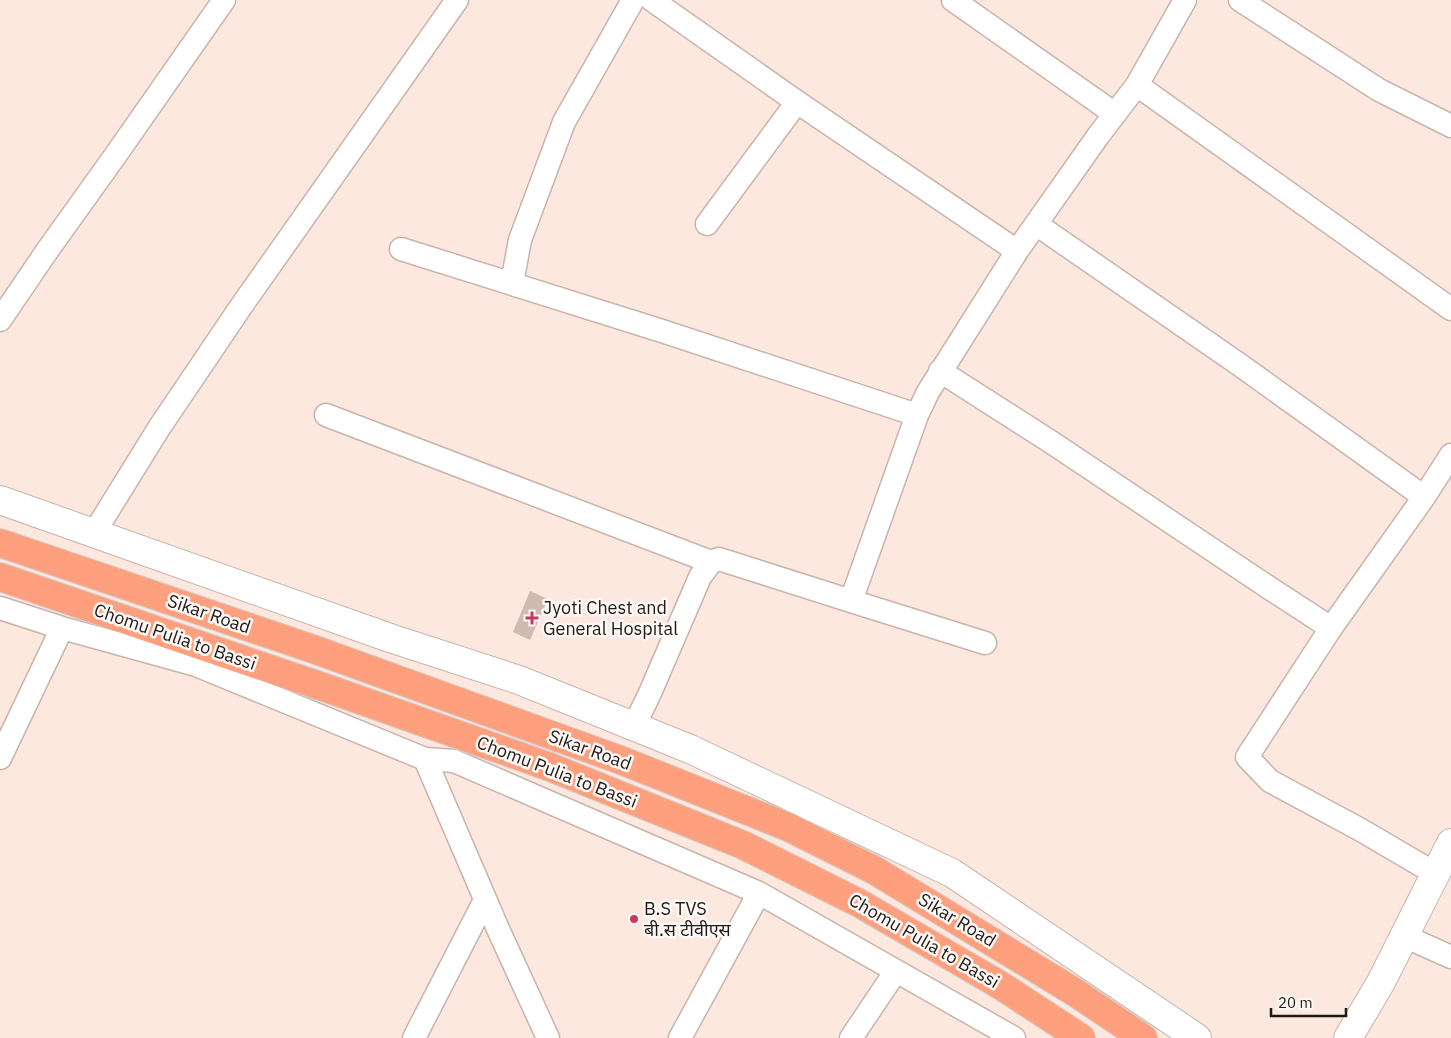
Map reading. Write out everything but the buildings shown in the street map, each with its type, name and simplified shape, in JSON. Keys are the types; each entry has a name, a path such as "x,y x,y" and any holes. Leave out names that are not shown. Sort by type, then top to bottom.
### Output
{"highway":[{"name":"Sikar Road","path":"0,543 332,656 623,761 788,827 874,870 1076,993 1143,1038"},
{"name":"Chomu Pulia to Bassi","path":"0,577 550,767 742,845 859,903 1000,985 1081,1038"}],"main road":[{"path":"0,500 390,638 519,680 690,749 952,873 1196,1038"},
{"path":"1348,1038 1381,982 1451,842"}],"street":[{"path":"0,320 224,0"},
{"path":"94,533 160,428 240,308 458,0"},
{"path":"512,283 520,240 564,122 633,0"},
{"path":"652,0 797,102 1017,251"},
{"path":"953,0 1115,114"},
{"path":"851,601 917,415 928,392 1017,251 1137,85 1185,0"},
{"path":"1240,0 1379,90 1451,126"},
{"path":"1137,85 1451,309"},
{"path":"707,224 797,102"},
{"path":"1036,224 1240,365 1424,497"},
{"path":"401,249 512,283 917,415"},
{"path":"940,371 1051,442 1274,592 1331,628"},
{"path":"326,416 711,562"},
{"path":"1436,874 1361,830 1270,781 1247,758 1331,628 1424,497 1451,455"},
{"path":"634,726 700,577 711,562 718,559 985,643"},
{"path":"0,608 62,628 196,665 425,759 454,761 759,893 1014,1038"},
{"path":"0,757 62,628"},
{"path":"425,759 485,900 548,1038"},
{"path":"680,1038 759,893"},
{"path":"414,1038 485,900"},
{"path":"1404,936 1451,957"},
{"path":"851,1038 896,970"}],"place":[{"name":"Jyoti Chest and General Hospital","path":"532,618"},
{"name":"B.S TVS बी.स टीवीएस","path":"634,919"}]}
